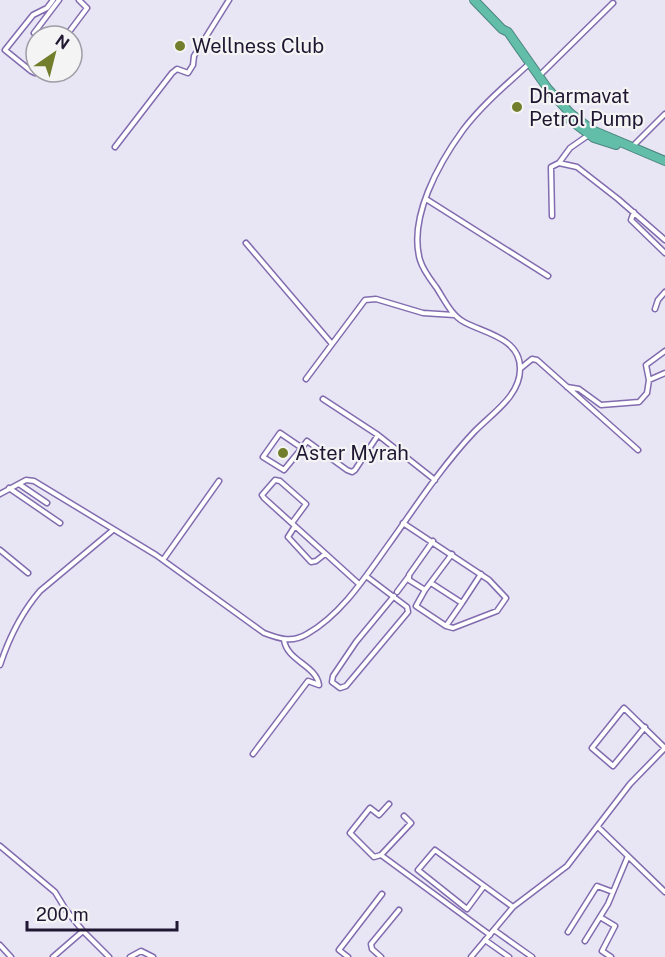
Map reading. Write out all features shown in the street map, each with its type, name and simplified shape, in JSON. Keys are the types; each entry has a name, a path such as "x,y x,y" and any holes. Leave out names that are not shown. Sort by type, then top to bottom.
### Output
{"highway":[{"path":"474,0 502,29 508,32 550,98 571,117 591,132 665,163"},
{"path":"529,64 571,117"}],"street":[{"path":"26,24 33,15 47,8 53,0"},
{"path":"41,24 58,0"},
{"path":"75,24 87,8 79,0"},
{"path":"115,147 172,73 177,69 188,73 193,65 194,56 229,0"},
{"path":"539,76 613,3"},
{"path":"24,27 5,51 24,66"},
{"path":"0,494 18,483 26,480 34,481 164,560 264,633 292,641 306,635 324,622 366,576 435,480 471,436 507,401 513,390 521,368 518,356 511,345 489,332 463,322 455,315 424,271 417,243 418,223 441,165 464,130 491,99 529,64"},
{"path":"631,148 665,114"},
{"path":"552,216 551,167 559,163 570,148 591,132"},
{"path":"559,163 578,167 665,240"},
{"path":"426,198 548,276"},
{"path":"634,212 630,218 633,224 665,253"},
{"path":"246,243 332,344"},
{"path":"655,309 658,300 665,292"},
{"path":"306,379 361,303 369,298 423,313 455,315"},
{"path":"566,387 579,389 601,405 639,402 647,393 649,380 646,365 665,351"},
{"path":"521,368 534,359 638,450"},
{"path":"649,380 665,373"},
{"path":"323,399 378,435 435,480"},
{"path":"302,448 280,433 263,457 284,470 302,448 307,441 352,472 378,435"},
{"path":"325,554 311,562 288,537 293,525 306,504 280,481 275,480 262,495 293,525 359,584"},
{"path":"164,560 219,481"},
{"path":"18,483 47,503"},
{"path":"9,488 60,523"},
{"path":"404,523 433,541 452,554 481,574 506,598 497,611 453,628 446,626 416,606 452,554"},
{"path":"0,665 17,624 32,600 113,530"},
{"path":"366,576 395,594 407,607 406,615 346,686 340,688 332,682 333,676 356,642 395,594 433,541"},
{"path":"0,550 28,573"},
{"path":"446,626 481,574"},
{"path":"409,575 409,580 425,590"},
{"path":"431,583 462,603"},
{"path":"253,754 308,681 319,685 316,675 286,650 284,640"},
{"path":"471,957 513,907 562,871 640,772 665,748 645,727 624,708 592,747 613,766 645,727"},
{"path":"389,804 379,816 370,808 350,833 374,857 381,855 411,823 404,816"},
{"path":"598,827 665,892"},
{"path":"0,846 50,886 83,931 109,957"},
{"path":"484,886 467,909 418,870 435,850 513,907"},
{"path":"381,855 490,935"},
{"path":"585,941 613,892 628,856"},
{"path":"568,932 597,886 613,892"},
{"path":"348,957 339,950 382,894"},
{"path":"381,957 372,949 371,944 399,910"},
{"path":"600,917 615,926 602,951 611,957"},
{"path":"494,930 532,957"},
{"path":"53,957 83,931"},
{"path":"485,940 509,957"},
{"path":"0,945 11,957"},
{"path":"130,957 141,951 153,957"}],"place":[{"name":"Wellness Club","path":"180,46"},
{"name":"Dharmavat Petrol Pump","path":"517,107"},
{"name":"Aster Myrah","path":"283,453"}]}
